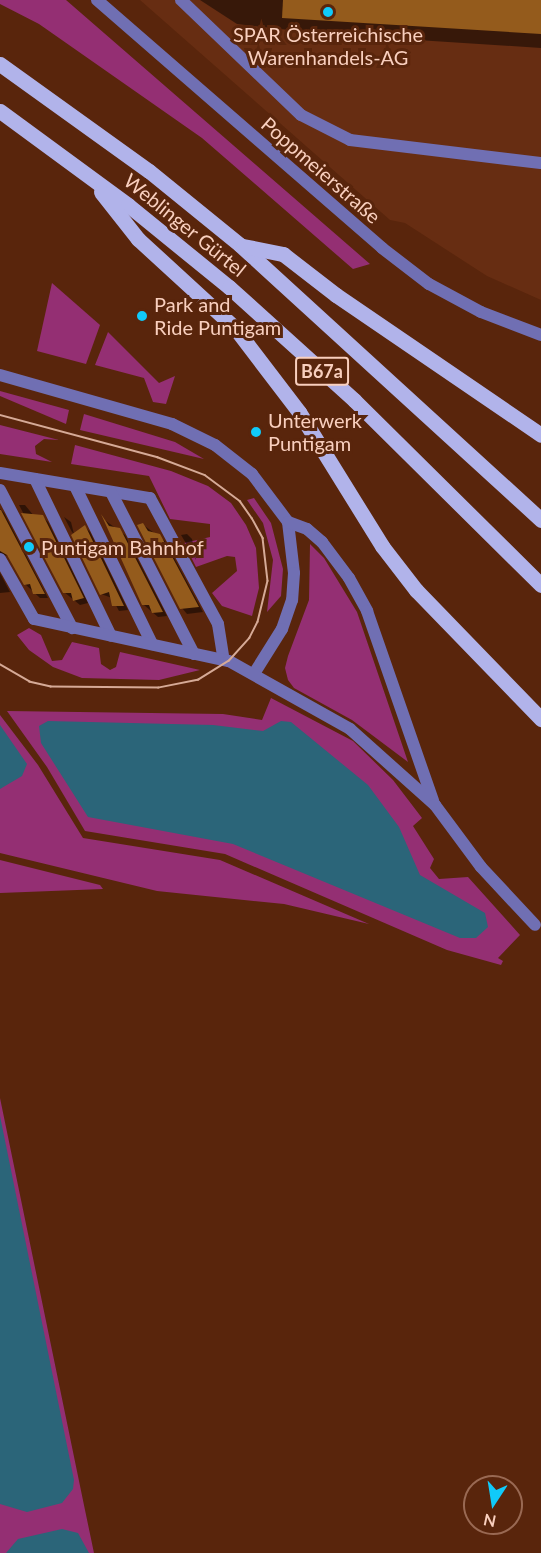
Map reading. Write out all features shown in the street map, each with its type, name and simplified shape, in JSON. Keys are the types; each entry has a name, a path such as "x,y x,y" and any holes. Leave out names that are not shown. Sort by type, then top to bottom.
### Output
{"main road":[{"name":"Weblinger Gürtel","path":"0,64 149,171 240,245 541,520"},
{"name":"Weblinger Gürtel","path":"0,111 89,175 267,321 541,585"},
{"path":"89,175 138,239 212,304 268,370 298,412 382,546 416,590 541,719"},
{"path":"240,245 283,254 336,295 541,435"}],"street":[{"name":"Poppmeierstraße","path":"97,0 391,255 429,284 481,312 541,335"},
{"path":"181,0 301,115 350,140 541,163"},
{"path":"0,375 172,424 215,445 252,474 288,522 294,573 292,600 282,629 255,672"},
{"path":"0,473 150,498 218,624 224,660"},
{"path":"35,479 111,636"},
{"path":"75,486 152,644"},
{"path":"0,490 72,628"},
{"path":"111,492 194,654"},
{"path":"288,522 306,529 322,543 350,578 367,611 435,805"},
{"path":"0,559 34,619 224,660 255,672 351,729 435,805 481,867 535,925"}],"shaded area":[{"path":"0,0 66,0 370,264 353,269 202,138 39,24 0,4"},
{"path":"140,0 541,0 541,300 487,276 405,223 390,220"},
{"path":"52,283 100,325 86,364 37,351"},
{"path":"108,332 159,383 175,376 166,404 153,402 144,378 95,365"},
{"path":"0,391 69,410 66,424 0,396"},
{"path":"84,414 175,442 204,459 80,430"},
{"path":"0,425 59,440 44,439 35,446 36,454 52,462 0,454"},
{"path":"75,445 171,471 208,486 231,503 246,525 256,548 259,588 252,616 222,606 212,593 237,571 235,557 227,556 196,567 184,543 210,537 210,524 170,519 149,476 71,464"},
{"path":"254,498 271,523 283,569 281,596 267,612 273,560 263,523 247,500"},
{"path":"310,544 324,558 357,612 408,762 352,720 294,688 288,680 285,668 288,656 309,600"},
{"path":"29,628 41,635 52,661 62,660 72,642 99,648 101,664 110,670 116,667 120,652 200,670 159,680 82,678 53,667 29,650 17,635"},
{"path":"271,698 353,741 393,780 422,818 413,826 434,859 430,868 439,879 468,877 520,935 498,958 503,961 501,965 447,950 225,854 85,831 47,767 7,711 223,714 262,720"},
{"path":"0,715 38,765 83,838 220,860 369,924 284,904 157,891 0,853"},
{"path":"0,860 100,885 103,889 0,893"},
{"path":"0,1098 85,1510 94,1553 0,1553"}],"water":[{"path":"48,721 213,725 263,731 281,721 291,722 368,785 399,827 420,875 485,913 488,927 476,938 460,938 233,844 88,817 41,743 39,726"},
{"path":"0,725 27,764 22,776 0,789"},
{"path":"0,1116 74,1480 73,1489 62,1503 27,1512 0,1504"},
{"path":"62,1529 78,1533 89,1553 6,1553 18,1539"}],"building":[{"path":"283,0 541,0 541,34 282,18"},
{"path":"0,510 45,594 33,594 30,584 24,585 7,555 0,551"},
{"path":"21,513 43,515 84,598 73,601 71,593 63,593"},
{"path":"101,514 109,526 120,528 163,612 152,613 149,605 142,605"},
{"path":"143,523 148,531 160,534 199,607 180,609 137,525"},
{"path":"85,525 124,606 112,606 109,592 100,595 71,535"}],"tram line":[{"path":"0,415 157,457 205,475 240,501 252,518 263,538 268,581 258,622 250,638 229,661 199,680 159,688 51,687 30,682 0,665"}],"place":[{"name":"SPAR Österreichische Warenhandels-AG","path":"328,12"},
{"name":"Park and Ride Puntigam","path":"142,316"},
{"name":"Unterwerk Puntigam","path":"256,432"},
{"name":"Puntigam Bahnhof","path":"29,547"}]}
